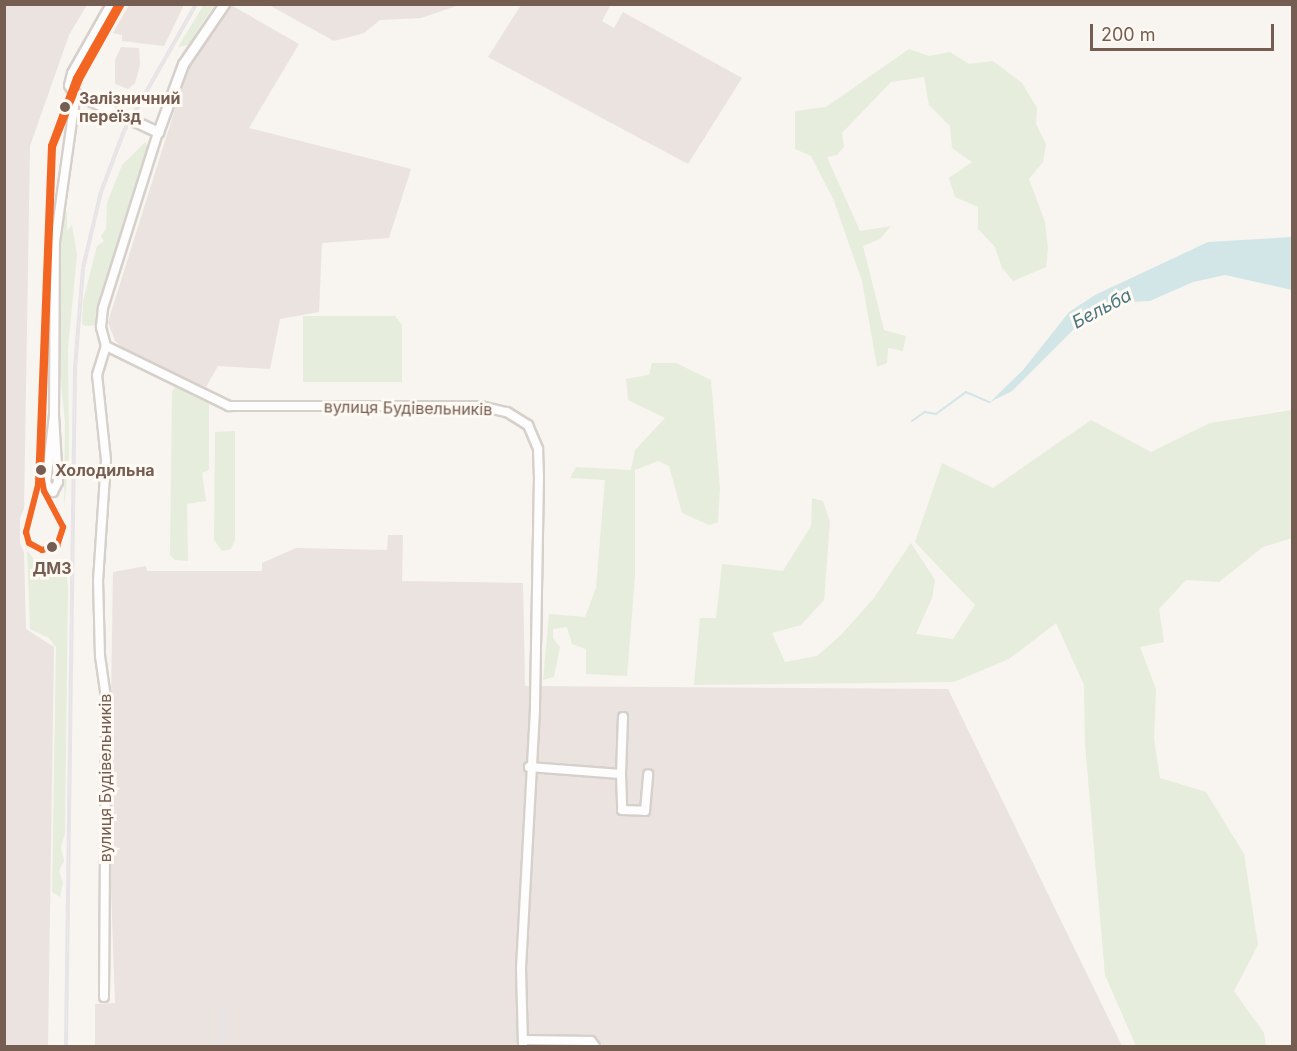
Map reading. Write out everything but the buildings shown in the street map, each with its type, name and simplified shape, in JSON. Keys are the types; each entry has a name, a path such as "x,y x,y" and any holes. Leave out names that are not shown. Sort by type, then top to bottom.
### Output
{"street":[{"path":"54,415 46,483 53,492 58,482 54,415 55,242 76,93 69,79 111,4"},
{"name":"вулиця Будівельників","path":"104,998 106,698 100,656 99,581 106,460 97,385 106,346 101,327 103,308 158,132 183,64 224,4"},
{"path":"76,93 158,132"},
{"name":"вулиця Будівельників","path":"106,346 229,406 487,407 528,425 540,462 534,686 521,969 523,1043"},
{"path":"622,717 622,810 645,812 648,774"},
{"path":"529,767 621,774"},
{"path":"523,1043 591,1041 595,1047"}],"shaded area":[{"path":"5,4 87,5 69,35 30,146 24,509 20,518 20,544 24,552 26,629 54,647 48,1046 4,1046"},
{"path":"129,5 184,5 164,46 122,41 122,35 113,33"},
{"path":"231,5 299,44 249,128 411,169 389,238 322,243 319,312 280,319 270,369 218,366 206,387 132,356 115,341 108,322 188,68"},
{"path":"269,5 459,5 421,18 380,20 364,33 334,41"},
{"path":"521,5 607,5 610,6 602,21 614,28 623,12 742,78 688,164 488,57"},
{"path":"121,47 139,48 140,65 135,83 128,89 115,84 115,60"},
{"path":"388,535 403,535 402,581 523,583 525,686 948,689 1122,1046 95,1046 95,1004 115,1003 109,828 113,572 146,566 147,571 262,571 262,563 296,548 387,550"}],"green space":[{"path":"204,4 214,5 188,45 178,47"},
{"path":"909,49 929,56 950,52 969,64 993,61 1022,83 1037,108 1036,124 1046,144 1043,162 1029,179 1045,222 1048,250 1046,267 1013,281 1002,268 995,247 978,229 978,207 955,197 949,178 972,162 952,148 950,126 929,105 924,77 891,82 842,133 844,147 837,155 827,157 860,231 891,226 880,239 863,246 884,330 906,336 903,351 888,348 887,363 877,367 862,281 834,201 811,156 795,149 795,111 826,107"},
{"path":"145,142 150,150 106,284 98,325 85,326 82,324 83,301 97,246 104,241 101,236 106,229 107,203 122,165"},
{"path":"63,212 67,212 67,231 72,225 77,255 68,348 69,456 64,509 65,422 56,333"},
{"path":"303,316 395,316 402,325 402,382 303,382"},
{"path":"652,363 676,363 711,380 720,488 718,522 709,525 682,513 669,466 658,461 635,470 635,576 627,676 586,674 586,649 572,644 567,627 553,629 553,638 560,647 554,677 543,680 549,614 585,617 596,588 605,480 570,478 576,467 631,470 635,450 665,418 628,400 626,379 649,375"},
{"path":"175,387 209,404 209,470 202,473 206,501 187,504 188,561 175,560 170,555 172,392"},
{"path":"1292,410 1292,538 1263,547 1219,582 1186,580 1159,609 1164,642 1140,647 1156,689 1154,739 1160,778 1206,792 1244,854 1258,945 1234,991 1264,1033 1266,1046 1136,1046 1105,975 1085,745 1084,685 1056,623 1009,659 954,682 694,685 700,618 716,618 722,564 783,571 811,526 812,498 823,501 830,522 824,600 801,625 772,633 785,662 817,656 841,635 874,598 911,543 935,580 932,598 916,634 953,639 975,605 915,542 942,463 993,488 1091,420 1151,452 1210,423"},
{"path":"235,431 235,540 231,549 222,551 214,540 215,432"},
{"path":"27,550 40,568 58,565 66,569 68,588 65,834 61,847 64,861 59,871 63,882 60,897 52,892 56,647 49,638 30,629"}],"water":[{"name":"Бельба","path":"1292,237 1292,290 1225,275 1193,282 1150,301 1132,302 1076,327 1012,391 990,402 1023,370 1069,312 1095,295 1208,242"}],"waterway":[{"name":"Бельба","path":"912,421 925,412 936,414 966,392 990,402"}],"railway":[{"path":"66,1046 75,368 83,268 101,192 124,131 196,4"},
{"path":"223,1009 223,1046"}],"transit line":[{"path":"118,4 76,78 51,146 38,485 26,532 29,543 42,550 57,546 63,527 44,491 41,474 53,147 80,79 122,4"}],"place":[{"name":"Залізничний переїзд","path":"65,107"},
{"name":"Холодильна","path":"41,470"},
{"name":"ДМЗ","path":"52,547"}]}
